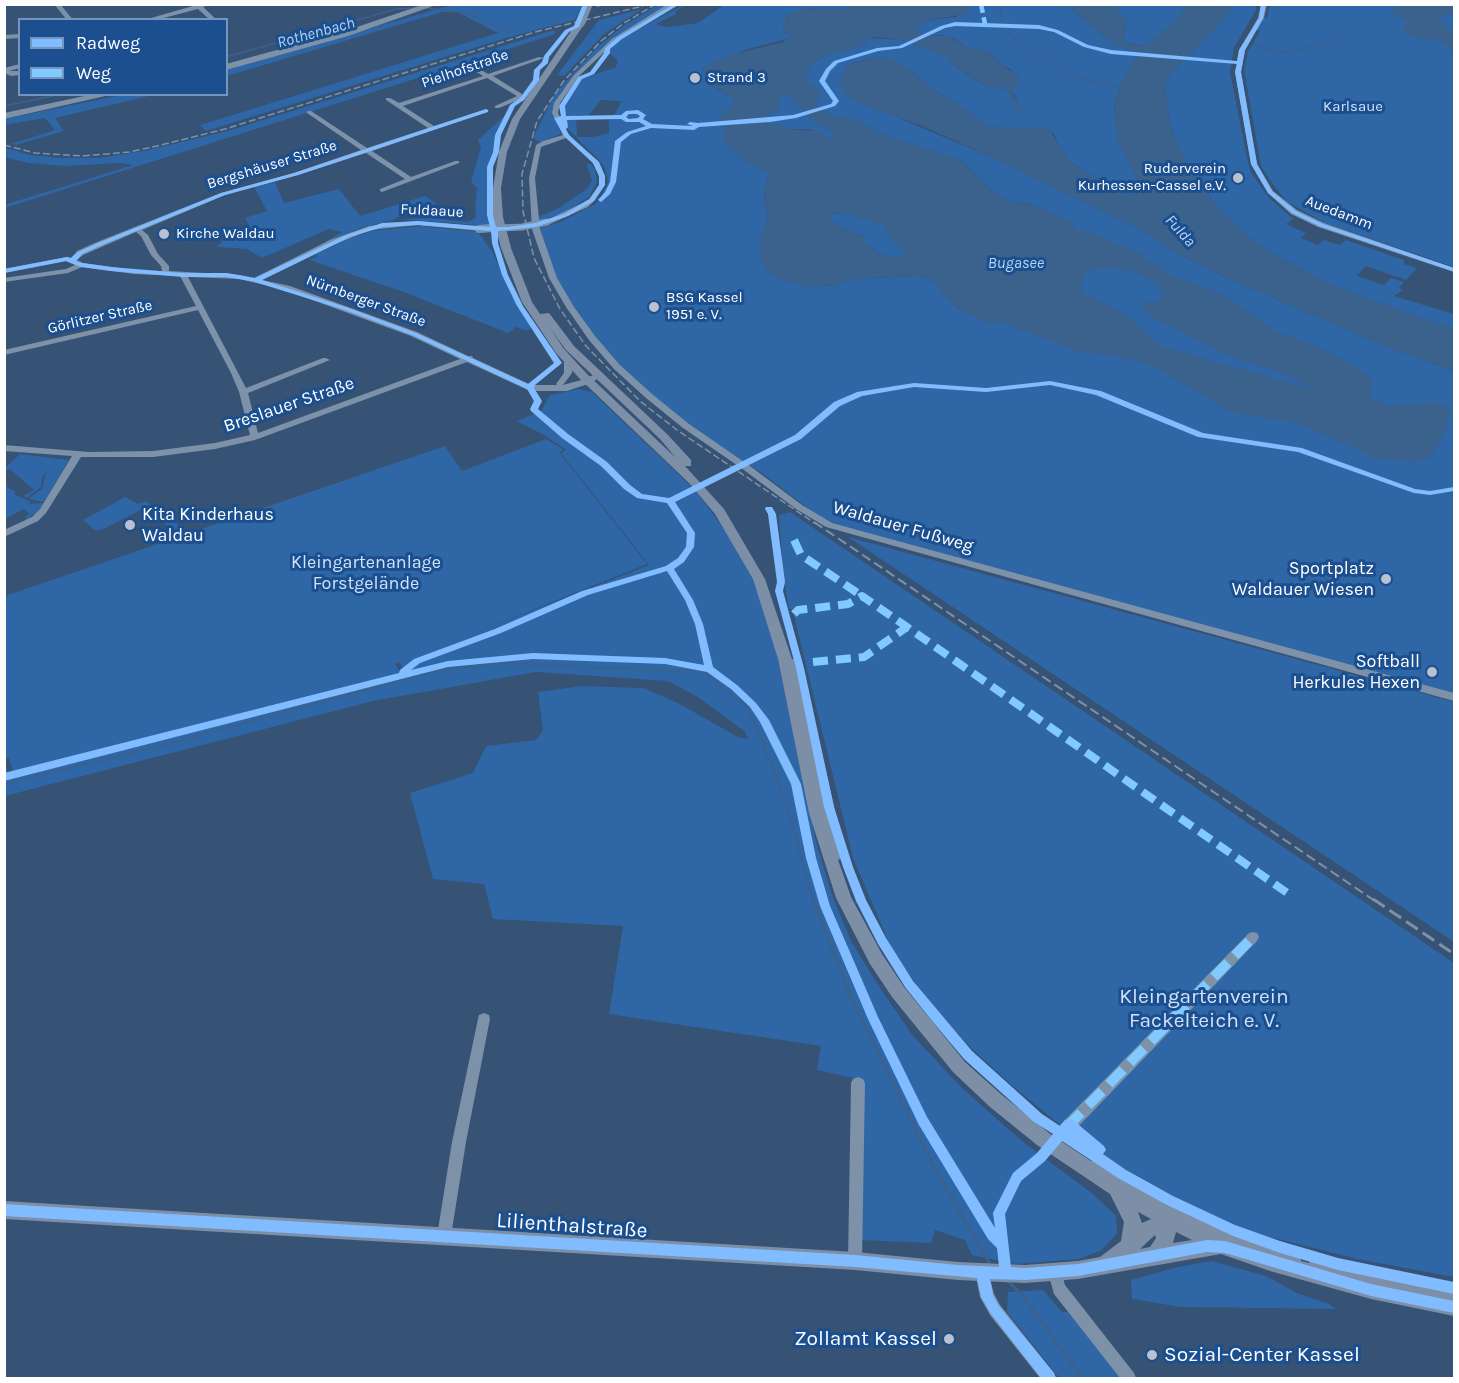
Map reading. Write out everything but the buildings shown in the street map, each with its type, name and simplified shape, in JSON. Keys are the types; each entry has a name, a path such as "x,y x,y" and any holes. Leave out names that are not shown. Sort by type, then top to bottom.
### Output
{"highway":[{"path":"228,64 440,4"},
{"path":"4,114 83,96"},
{"path":"4,114 99,96"}],"main road":[{"path":"597,5 524,119 512,151 506,187 507,215 523,271 536,300 590,378 701,489 720,512 759,579 785,659 816,813 848,907 876,959 898,992 959,1067 1042,1139 1119,1191 1178,1219 1317,1266 1455,1294"},
{"path":"587,20 516,118 503,152 497,188 498,217 514,273 538,321 568,361 664,437 734,520 758,562 775,599 799,681 838,852 850,891 892,970 942,1035 989,1084 1048,1133 1097,1167 1224,1247"},
{"path":"1119,1191 1133,1221 1130,1246"},
{"name":"Lilienthalstraße","path":"4,1210 855,1261 993,1273 1055,1273 1101,1266 1130,1246 1149,1229 1178,1219"},
{"path":"1155,1257 1178,1219"},
{"path":"1101,1266 1207,1246 1224,1247 1371,1290 1455,1307"}],"street":[{"path":"57,4 68,18"},
{"path":"155,18 210,4"},
{"name":"Fuldaaue","path":"256,280 333,242 369,228 417,222 479,229 515,228 547,222 585,206 602,185 602,176 596,162 567,136 557,118 556,109 560,98 576,76 614,40 673,4"},
{"name":"Auedamm","path":"1264,4 1261,18 1242,50 1238,72 1254,165 1270,192 1294,212 1321,225 1455,270"},
{"path":"200,7 212,18"},
{"name":"Pielhofstraße","path":"398,106 541,57"},
{"path":"466,63 487,75"},
{"path":"4,70 7,74 18,73"},
{"name":"Bergshäuser Straße","path":"73,260 80,253 233,190 290,176 519,98 520,95 487,75"},
{"name":"Pielhofstraße","path":"388,99 432,128"},
{"path":"309,112 409,179"},
{"name":"Waldauer Fußweg","path":"567,136 537,146 532,178 536,229 553,278 570,307 617,367 650,396 686,426 799,507 829,525 1455,697"},
{"path":"382,190 457,162"},
{"path":"137,229 144,235 155,255 165,266 166,274"},
{"path":"4,271 51,261 73,260"},
{"name":"Nürnberger Straße","path":"73,260 81,265 166,274 227,275 256,280 347,309 469,358 530,388 558,386 567,388 590,378"},
{"name":"Nürnberger Straße","path":"4,280 68,271 81,265"},
{"path":"183,275 243,392 255,437"},
{"name":"Görlitzer Straße","path":"4,352 201,307"},
{"name":"Breslauer Straße","path":"4,448 77,456 153,454 194,450 255,437 469,358"},
{"path":"243,392 326,360"},
{"path":"558,386 568,373 568,361"},
{"path":"4,534 43,512 77,456"},
{"path":"1065,1130 1253,937"},
{"path":"444,1236 459,1142 484,1019"},
{"path":"855,1261 858,1083"},
{"path":"993,1273 987,1296 991,1304 1049,1378"},
{"path":"1055,1273 1059,1289 1129,1378"}],"green space":[{"path":"452,5 582,6 575,20 506,38 206,131 200,125 498,33 457,12 442,12 228,76 228,69"},
{"path":"658,5 670,5 601,50 561,92 553,109 561,134 540,142 533,138 555,94 595,49 626,24"},
{"path":"683,5 686,5 675,11 676,14 656,24 666,27 698,23 724,5 852,5 840,10 808,8 791,13 787,16 783,29 787,34 787,39 744,50 706,80 713,87 734,99 733,106 719,118 724,141 742,159 769,173 764,190 768,220 759,240 777,278 808,287 837,285 848,279 919,276 936,283 946,298 960,310 990,323 1001,322 1027,332 1073,228 1072,222 1030,204 1010,202 991,190 960,160 885,136 860,122 831,115 814,105 819,91 806,80 809,66 821,57 865,44 868,38 902,40 948,57 959,69 984,85 1007,89 1011,98 1017,98 1011,90 1017,84 1012,70 1000,64 988,51 967,48 955,39 940,35 929,36 916,30 920,24 931,20 956,17 969,9 967,5 1066,5 1114,44 1139,54 1124,77 1114,104 1118,141 1138,180 1140,192 1131,195 1084,171 1071,161 1058,144 1054,133 988,127 968,111 934,90 907,68 878,57 864,60 847,65 839,83 847,96 991,157 1148,233 1176,253 1228,278 1385,346 1454,371 1454,695 826,522 763,474 687,424 621,366 584,323 556,278 540,228 560,222 594,205 601,198 608,182 605,168 567,128 564,105 582,78 615,68 618,61 608,49 622,38","holes":["601,100 621,101 616,112 609,119 609,133 593,137 577,137 576,115 588,116"]},
{"path":"1114,5 1187,5 1178,19 1145,46 1126,43 1123,37 1127,22"},
{"path":"1233,5 1256,5 1256,10 1234,48 1230,72 1248,163 1252,174 1269,198 1293,219 1286,224 1306,233 1301,238 1318,245 1324,240 1339,245 1346,240 1404,260 1404,264 1417,268 1406,280 1366,266 1357,276 1384,285 1391,278 1404,282 1399,288 1403,290 1394,296 1454,314 1454,329 1330,284 1277,256 1247,236 1219,209 1195,177 1175,139 1169,119 1165,89 1169,76 1227,15"},
{"name":"Karlsaue","path":"1270,5 1454,5 1454,267 1325,223 1287,202 1272,183 1261,166 1244,70 1248,52 1260,31 1256,30 1262,18 1267,18"},
{"path":"642,9 604,34 564,76 557,75 599,20"},
{"path":"554,30 555,34 472,61 5,208 4,205 133,165 120,163 65,166 28,163 5,157 5,148 31,155 62,158 99,158 144,151 228,131"},
{"path":"788,94 792,95 794,103 806,111 810,119 831,131 833,139 831,141 810,129 789,129 779,124 767,124 765,121 773,119 764,118 779,109 778,99"},
{"path":"116,96 149,96 55,118 64,131 16,145 11,144 55,130 45,118 5,125 5,119"},
{"path":"503,117 506,118 497,135 488,168 490,226 399,219 431,218 468,222 476,218 477,188 471,182 481,147 478,140"},
{"path":"588,164 591,164 595,170 597,182 589,197 559,215 537,221 540,216 559,208 588,188 592,180"},
{"path":"275,182 284,203 339,189 360,216 425,196 437,204 415,207 393,220 360,228 323,243 342,232 329,229 262,258 247,249 216,247 235,230 250,227 245,218 267,211 254,187"},
{"path":"845,213 884,225 892,240 904,248 904,256 887,256 878,253 865,242 865,236 855,234 832,221 830,214"},
{"path":"421,226 478,232 492,251 518,308 532,327 527,331 516,327 508,333 401,291 309,260 348,239 372,231"},
{"name":"Kleingartenanlage Forstgelände","path":"580,389 592,392 696,491 730,537 751,572 769,617 816,841 832,895 851,941 913,1036 963,1089 1022,1141 1093,1194 1116,1216 1117,1233 1102,1250 1079,1259 1016,1264 972,1255 965,1240 935,1230 931,1243 859,1240 858,1079 817,1070 821,1046 609,1014 623,926 493,919 484,884 433,879 410,793 473,773 486,746 536,740 543,730 538,692 582,686 643,688 678,703 738,737 748,739 744,731 698,697 668,681 536,672 373,701 5,796 6,760 8,778 328,698 400,678 405,671 399,662 395,664 401,672 394,676 14,773 9,758 5,759 5,596 445,446 462,471 546,439 564,450 559,452 647,564 475,633 649,565 561,453 566,450 546,436 517,421 541,411 550,395"},
{"path":"20,454 69,460 44,502 28,499 42,489 46,472 42,478 41,487 27,498 23,496 34,490 10,469 5,471 5,468"},
{"path":"5,482 8,485 6,487 16,492 14,494 31,502 29,504 44,503 26,520 26,516 30,514 24,509 5,519"},
{"path":"125,497 138,504 146,501 182,528 174,531 145,508 101,530 94,530 83,520"},
{"name":"Kleingartenverein Fackelteich e. V.","path":"790,512 1454,963 1454,1277 1357,1259 1254,1233 1144,1182 1076,1138 1015,1088 970,1047 925,997 893,952 853,858 794,616 792,609 789,609 783,574 779,515"},
{"path":"848,537 1454,702 1454,942"},
{"path":"1212,1261 1266,1276 1297,1293 1329,1304 1336,1309 1181,1307 1132,1299 1131,1280 1178,1267"},
{"path":"1043,1290 1062,1312 1068,1312 1123,1378 1059,1378 1007,1312 1008,1292"}],"water":[{"name":"Bugasee","path":"852,5 967,5 969,9 965,14 931,20 920,24 916,30 929,36 949,36 967,48 988,51 1000,64 1018,75 1020,81 1011,90 1024,113 1020,113 1011,101 1007,89 984,85 949,62 948,57 902,40 875,37 868,38 865,44 852,49 821,57 809,66 806,80 819,91 820,98 815,105 831,115 860,122 885,136 960,160 991,190 1010,202 1030,204 1052,213 1072,222 1073,228 1097,235 1139,253 1172,276 1210,289 1237,303 1277,332 1318,347 1353,365 1373,380 1369,397 1389,406 1437,402 1450,410 1447,427 1431,457 1412,462 1375,458 1315,430 1294,423 1230,412 1156,368 1131,359 1077,351 1001,322 990,323 960,310 946,298 936,283 928,278 919,276 848,279 837,285 808,287 777,278 767,271 760,257 759,239 768,220 767,209 760,204 766,201 764,190 769,173 742,159 723,141 723,128 719,118 732,106 734,99 709,84 702,70 705,66 730,55 783,42 787,39 787,34 783,29 784,22 790,13 808,8 840,10","holes":["788,94 792,95 794,103 806,111 810,119 831,131 831,141 819,131 789,129 779,124 767,124 764,118 779,109 778,99","845,213 884,225 892,240 903,248 904,256 887,256 878,253 865,242 865,236 855,234 832,221 830,214","1113,268 1135,272 1158,283 1163,295 1155,303 1140,304 1150,316 1224,354 1281,373 1319,391 1160,346 1128,316 1085,293 1080,283 1092,269"]},
{"name":"Fulda","path":"1066,5 1114,5 1127,22 1123,37 1126,43 1144,46 1178,19 1187,5 1233,5 1227,15 1169,76 1165,89 1169,119 1175,139 1195,177 1219,209 1247,236 1277,256 1330,284 1454,329 1454,371 1385,346 1228,278 1176,253 1148,233 991,157 922,126 860,104 847,96 839,83 847,65 878,57 893,60 988,127 1049,128 1071,161 1084,171 1128,194 1136,194 1140,192 1138,180 1118,141 1114,104 1124,77 1139,54 1114,44"},
{"path":"1454,5 1454,12 1437,19 1444,23 1444,28 1454,31 1454,57 1449,48 1438,41 1415,38 1404,33 1401,27 1409,22 1391,12 1396,7"}],"waterway":[{"path":"1000,4 1003,29 1066,75 1120,88"},
{"name":"Rothenbach","path":"228,56 396,9 415,8"},
{"name":"Rothenbach","path":"426,8 466,13 509,33"},
{"path":"1255,46 1285,52 1319,45 1342,36"},
{"name":"Rothenbach","path":"4,106 52,96"},
{"path":"4,784 179,741 433,671 496,663 704,672 749,709 785,798 813,901"},
{"path":"813,899 853,1002 938,1175 990,1264"},
{"path":"1007,1280 1023,1296 1082,1378"}],"railway":[{"path":"656,4 624,23 601,41 563,82 537,121 522,174 523,211 534,258 560,309 586,346 640,401 677,430 816,524"},
{"path":"4,145 35,153 82,156 129,152 157,146 225,129 535,32 643,6"},
{"path":"814,522 1375,901"},
{"path":"1373,899 1454,954"}],"marked path":[{"path":"981,4 985,24"},
{"path":"794,540 801,555 862,596"},
{"path":"794,614 798,610 848,604 862,596 907,627"},
{"path":"813,662 864,657 907,627 1293,897"},
{"path":"1067,1127 1253,937"}],"cycle path":[{"path":"586,4 576,27 567,31 546,57 545,63 537,70 536,80 522,99 513,105 498,135 496,152 490,167 490,215 495,243 505,275 520,306 558,363 532,384 530,388 538,401 534,409 565,436 604,464 627,487 640,496 670,501 798,437 837,404 860,394 914,385 986,390 1050,383 1098,393 1201,435 1299,450 1414,491 1430,493 1454,489"},
{"path":"565,127 562,106 580,78 592,73 607,53 607,49 620,38 678,4"},
{"path":"1264,4 1261,18 1242,50 1238,72 1254,164 1270,192 1294,212 1321,225 1454,270"},
{"path":"698,125 794,117 833,105 836,101 822,81 836,62 877,50 900,47 943,27 955,24 1039,27 1056,31 1086,46 1111,52 1238,63"},
{"path":"73,260 80,253 100,244 223,194 296,174 486,111"},
{"path":"640,120 643,115 638,112 628,112 622,117 628,121 640,120 651,126 694,128 698,125 690,124"},
{"path":"256,280 348,236 382,225 418,223 479,229 508,229 536,225 566,215 592,200 602,185 602,176 596,162 567,136 557,118 622,117"},
{"path":"601,200 608,193 613,182 618,141 629,133 651,126"},
{"path":"4,271 67,259 81,265 111,269 183,275 227,275 256,280 347,309 414,334 530,388"},
{"path":"405,674 403,672 417,661 498,631 585,593 669,568 681,560 690,547 691,533 670,501"},
{"path":"769,509 772,514 781,582 779,591 800,668 829,807 848,867 861,901 882,941 909,984 968,1055 1038,1118 1122,1174 1169,1200 1233,1230 1280,1247 1338,1264 1454,1288"},
{"path":"669,568 689,600 699,624 709,669"},
{"path":"4,777 448,664 533,656 665,661 709,669 734,687 753,705 764,720 796,784 811,858 825,906 873,1019 923,1121 992,1235 1002,1244"},
{"path":"1006,1274 999,1213 1017,1177 1041,1157 1069,1124 1100,1150"},
{"path":"4,1210 855,1261 958,1271 1025,1274 1078,1270 1207,1246 1225,1247 1371,1290 1454,1307"},
{"path":"982,1272 987,1297 995,1310 1049,1378"}],"place":[{"name":"Strand 3","path":"695,78"},
{"name":"Ruderverein Kurhessen-Cassel e.V.","path":"1238,178"},
{"name":"Kirche Waldau","path":"164,234"},
{"name":"BSG Kassel 1951 e. V.","path":"654,307"},
{"name":"Kita Kinderhaus Waldau","path":"130,525"},
{"name":"Sportplatz Waldauer Wiesen","path":"1386,579"},
{"name":"Softball Herkules Hexen","path":"1432,672"},
{"name":"Zollamt Kassel","path":"949,1339"},
{"name":"Sozial-Center Kassel","path":"1152,1355"}]}
